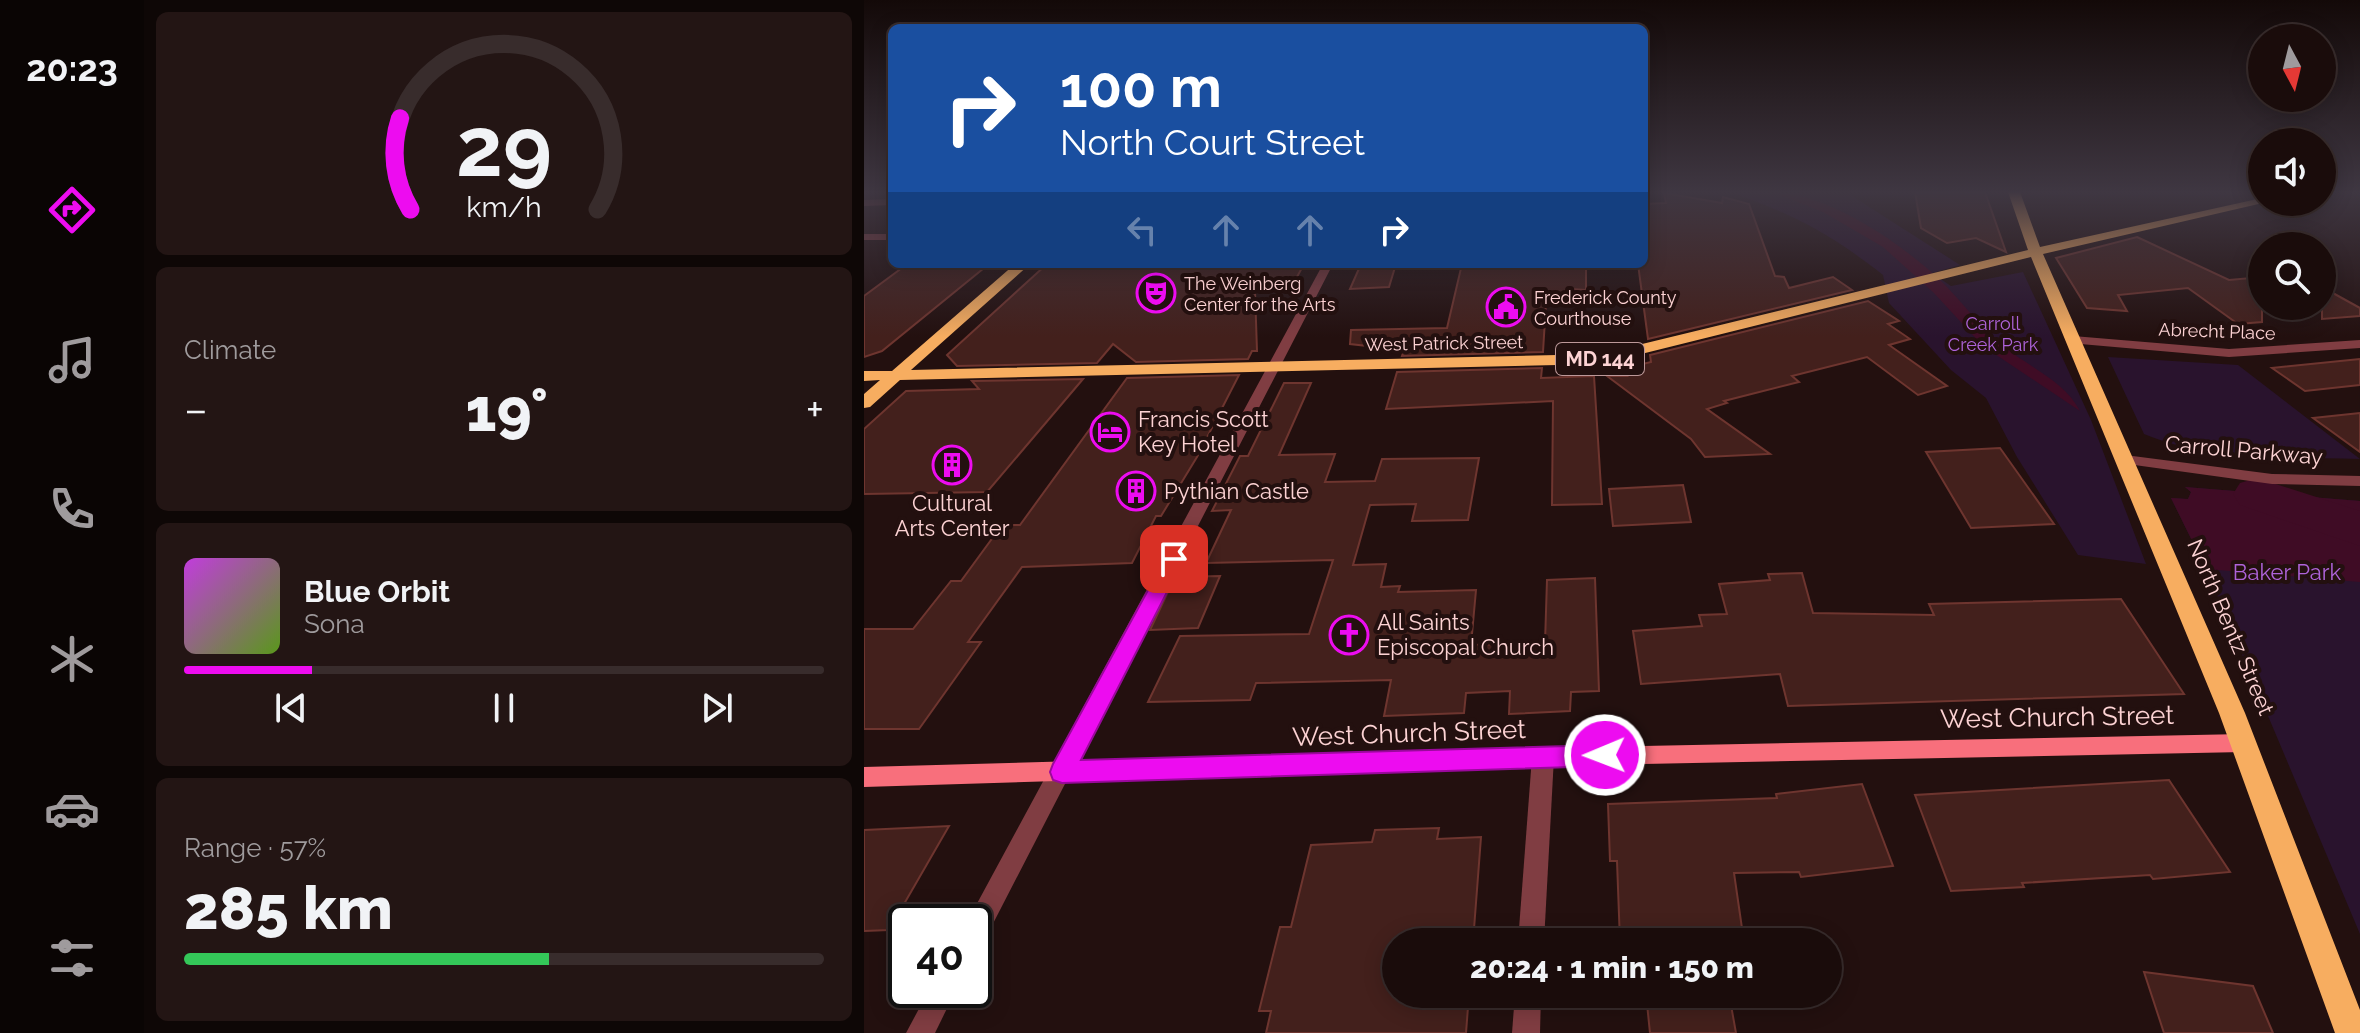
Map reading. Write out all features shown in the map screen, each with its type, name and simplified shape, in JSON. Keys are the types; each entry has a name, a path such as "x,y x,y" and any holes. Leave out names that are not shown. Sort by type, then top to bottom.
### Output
{"main road":[{"name":"North Bentz Street","path":"2031,240 2244,743 2352,1033"},
{"name":"West Patrick Street","path":"896,376 1601,359 2091,240"},
{"path":"864,403 1018,268"},
{"name":"MD 144","path":"864,376 896,376"}],"street":[{"path":"990,904 1326,268"},
{"name":"Abrecht Place","path":"2073,340 2229,353 2360,344"},
{"name":"Carroll Parkway","path":"2125,460 2272,479 2360,481"},
{"name":"West Church Street","path":"864,777 1543,757 2244,743"},
{"path":"1532,928 1543,757"},
{"path":"920,1033 933,1008"},
{"path":"1526,1033 1527,1008"}],"green space":[{"name":"Carroll Creek Park","path":"1834,240 1921,240 1960,265 1932,273 1951,286 2023,272 2091,420 2146,564 2078,555 2017,457 1986,398 1951,370 1889,303 1883,275"},
{"path":"2108,357 2238,365 2360,459 2223,454 2169,443 2144,434"},
{"name":"Baker Park","path":"2185,487 2360,501 2360,934 2206,569 2171,498 2188,499 2191,492"}],"shaded area":[{"path":"1871,240 1891,240 1931,271 1987,331 2065,391 2080,411 1983,346 1933,292"},
{"path":"2185,487 2360,501 2360,582 2206,569 2171,498 2188,499 2191,492"}],"building":[{"path":"1648,240 1762,240 1775,276 1784,277 1789,288 1833,277 1852,290 1648,339 1639,268 1648,268"},
{"path":"1981,240 2002,240 2006,252"},
{"path":"2125,240 2144,240 2229,280 2248,278 2248,320 2262,322 2238,324 2188,288 2118,295 2127,311 2087,308 2056,258"},
{"path":"902,268 984,268 882,351 864,357 864,296"},
{"path":"1043,268 1302,268 1290,290 1255,291 1257,351 1252,351 1248,359 1136,362 1113,344 1097,363 957,366 947,355"},
{"path":"1359,268 1395,268 1389,287 1350,289"},
{"name":"Frederick County Courthouse","path":"1461,268 1586,268 1586,290 1572,289 1573,296 1560,296 1560,302 1546,303 1543,352 1402,356 1404,350 1350,344 1351,330 1447,328"},
{"path":"2336,295 2360,308 2360,316 2336,318"},
{"path":"1868,301 1899,321 1888,324 1910,339 1889,345 1947,386 1918,395 1867,357 1792,376 1799,382 1724,401 1727,403 1707,409 1770,454 1705,457 1691,439 1607,376 1627,376 1622,369 1651,362 1650,355"},
{"path":"2360,359 2360,385 2305,391 2272,368"},
{"path":"1542,368 1541,378 1594,376 1602,504 1552,505 1553,401 1386,409 1397,372"},
{"path":"1239,375 1197,457 1161,516 1156,516 1132,563 1022,567 968,642 981,642 919,729 864,729 864,629 913,629 951,581 961,581 1002,525 1020,525 1127,378"},
{"path":"1083,379 987,492 864,494 864,429 906,391 979,389 972,381"},
{"path":"1284,383 1311,383 1279,455 1335,454 1325,482 1375,481 1382,459 1479,458 1468,520 1412,521 1416,504 1370,505 1353,565 1386,564 1381,587 1400,586 1398,592 1476,590 1471,645 1545,643 1547,580 1595,578 1599,691 1571,692 1570,711 1509,714 1510,691 1466,693 1464,713 1384,716 1391,680 1256,683 1250,700 1148,702 1180,636 1309,634 1333,560 1206,563 1231,510 1212,511 1240,456 1248,456"},
{"path":"2360,413 2360,452 2313,418"},
{"path":"2000,448 2054,524 1971,528 1926,452"},
{"path":"1683,485 1691,522 1613,526 1609,489"},
{"path":"1802,573 1813,613 1934,615 1929,604 2121,599 2184,694 1788,706 1780,674 1641,684 1633,631 1702,626 1699,615 1727,614 1719,584 1770,580 1768,574"},
{"path":"1220,576 1198,628 1150,630 1175,577"},
{"path":"2169,780 2230,872 2153,879 2150,875 2022,883 2024,887 1951,891 1915,795"},
{"path":"1862,784 1893,866 1801,877 1799,872 1734,873 1742,928 1619,928 1617,861 1610,861 1608,804 1777,798 1776,794"},
{"path":"949,826 904,904 888,904 888,930 864,931 864,830"},
{"path":"1439,828 1437,839 1481,837 1474,928 1382,928 1382,1008 1468,1008 1466,1033 1266,1033 1271,1011 1259,1011 1280,927 1291,927 1311,845 1372,842 1375,830"},
{"path":"2144,972 2253,986 2273,1033 2164,1033"},
{"path":"1647,1008 1732,1008 1736,1033 1650,1033"}],"waterway":[{"path":"2257,494 2360,529"}],"place":[{"name":"The Weinberg Center for the Arts","path":"1156,293"},
{"name":"Frederick County Courthouse","path":"1506,307"},
{"name":"Francis Scott Key Hotel","path":"1110,432"},
{"name":"Cultural Arts Center","path":"952,465"},
{"name":"Pythian Castle","path":"1136,491"},
{"name":"All Saints Episcopal Church","path":"1349,635"}],"route":[{"path":"1174,559 1062,772 1605,755"}]}
